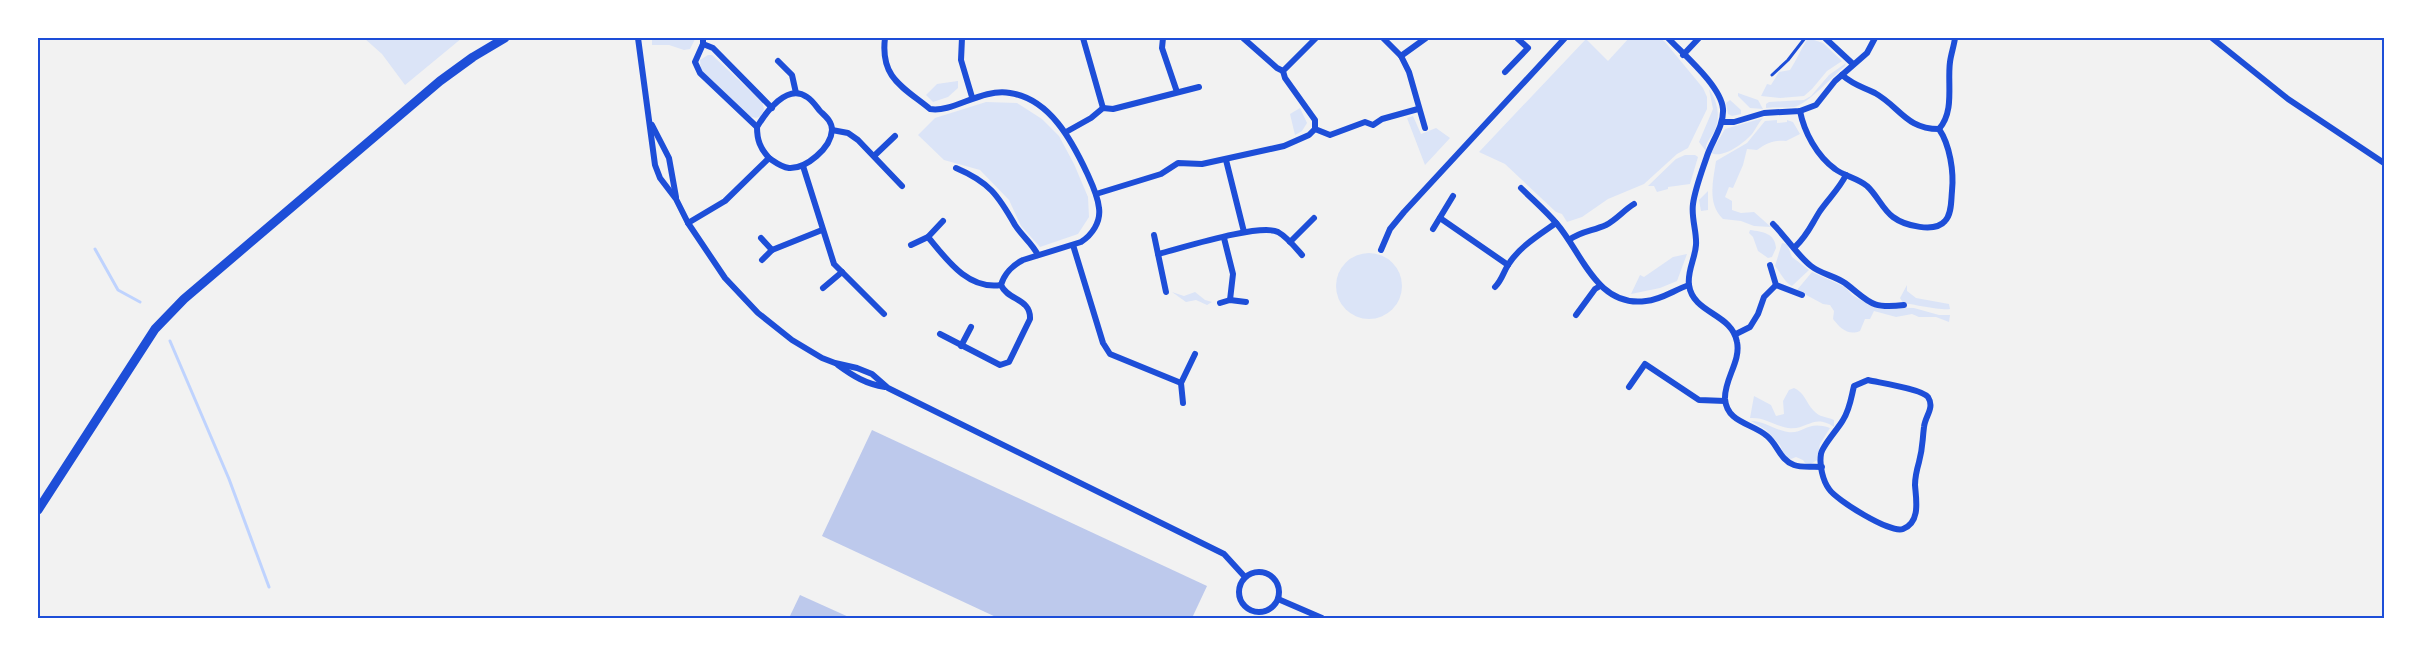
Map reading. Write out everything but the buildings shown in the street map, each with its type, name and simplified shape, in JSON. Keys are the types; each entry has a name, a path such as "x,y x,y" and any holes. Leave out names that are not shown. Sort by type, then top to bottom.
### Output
{"main road":[{"path":"38,510 155,329 184,299 440,81 473,57 505,38"}],"street":[{"path":"638,38 655,165 660,178 676,199 688,223 725,278 758,313 792,340 835,363 852,376 870,385 888,388 1224,554 1245,577"},
{"path":"885,38 884,57 891,77 930,109 937,110 994,92 1011,93 1024,97 1052,117 1066,132 1096,194 1100,209 1099,219 1088,237 1073,245 1015,264 1001,285"},
{"path":"962,38 961,60 972,98"},
{"path":"1083,38 1103,108"},
{"path":"1162,38 1162,48 1177,92"},
{"path":"1096,194 1161,174 1178,163 1202,164 1284,146 1309,135 1315,129 1315,120 1285,78 1283,71 1243,38"},
{"path":"1283,71 1316,38"},
{"path":"1383,38 1401,56 1409,72 1425,128"},
{"path":"1401,56 1426,38"},
{"path":"1505,72 1528,48 1517,38"},
{"path":"1381,250 1390,229 1404,212 1565,38"},
{"path":"1668,38 1716,90 1723,107 1722,122 1707,156 1692,205 1696,245 1689,270 1689,285 1699,305 1723,320 1736,334 1738,351 1725,391 1727,411 1737,420 1767,436 1783,459 1795,465 1822,466"},
{"path":"1683,55 1699,38"},
{"path":"1825,38 1853,64"},
{"path":"1722,122 1734,122 1764,113 1800,111 1816,105 1842,75 1867,53 1875,38"},
{"path":"1939,129 1947,111 1950,62 1955,38"},
{"path":"2212,38 2288,99 2385,163"},
{"path":"757,127 700,72 695,62 703,41 713,48 772,108"},
{"path":"778,61 792,75 796,93"},
{"path":"1842,75 1855,86 1874,92 1910,122 1922,127 1939,129"},
{"path":"1066,132 1091,118 1103,108 1113,109 1198,87"},
{"path":"796,93 807,97 830,121 832,130 827,144 803,166 781,167 768,158 757,140 757,127 772,108 787,94 796,93"},
{"path":"1315,129 1330,135 1365,122 1373,125 1382,119 1418,109"},
{"path":"1800,111 1808,133 1823,158 1866,186 1892,217 1917,226 1941,225 1949,214 1953,182 1946,143 1939,129"},
{"path":"650,122 669,158 676,199"},
{"path":"832,130 848,133 858,140 902,186"},
{"path":"874,156 895,136"},
{"path":"688,223 725,201 768,158"},
{"path":"1226,160 1244,232"},
{"path":"803,166 834,264 884,314"},
{"path":"956,168 976,177 1001,199 1016,225 1038,255"},
{"path":"1795,247 1808,234 1821,210 1839,188 1846,175"},
{"path":"1521,188 1556,223 1569,240 1580,261 1600,286 1616,296 1645,302 1689,285"},
{"path":"1433,229 1453,196"},
{"path":"1569,240 1585,230 1609,224 1634,204"},
{"path":"1290,242 1314,218"},
{"path":"1440,218 1508,265"},
{"path":"911,245 928,237 943,221"},
{"path":"1495,286 1522,248 1556,223"},
{"path":"1773,224 1813,268 1846,284 1862,298 1877,305 1904,305"},
{"path":"1158,254 1244,232 1268,229 1278,232 1302,255"},
{"path":"762,260 772,250 822,230"},
{"path":"1154,235 1166,292"},
{"path":"928,237 960,273 988,287 1001,285"},
{"path":"760,238 772,250"},
{"path":"1224,238 1233,274 1230,300"},
{"path":"1073,245 1103,343 1110,354 1181,383"},
{"path":"1770,265 1776,285"},
{"path":"824,288 842,272"},
{"path":"940,334 1000,364 1009,362 1030,319 1030,313 1025,303 1007,294 1001,285"},
{"path":"1736,334 1750,327 1764,297 1776,285"},
{"path":"1776,285 1802,295"},
{"path":"1576,315 1600,286"},
{"path":"1220,303 1230,300 1246,302"},
{"path":"961,346 971,327"},
{"path":"1184,403 1181,383 1195,354"},
{"path":"1629,387 1645,364 1699,400 1725,401"},
{"path":"1868,380 1918,390 1929,399 1931,407 1924,426 1923,453 1919,461 1915,485 1918,495 1916,509 1912,523 1903,530 1892,530 1848,505 1830,491 1823,479 1822,466 1821,453 1849,410 1854,386 1860,381 1868,380"},
{"path":"1257,572 1270,576 1278,586 1278,599 1269,610 1263,612 1249,610 1240,601 1239,588 1245,577 1257,572"},
{"path":"1278,599 1322,618"}],"lane":[{"path":"1772,75 1788,60 1805,38"}],"shaded area":[{"path":"364,38 462,38 405,85 382,54"},
{"path":"652,38 695,39 690,49 684,50 669,45 652,45"},
{"path":"1629,38 1660,38 1665,42 1703,88 1707,97 1707,109 1688,148 1677,154 1644,184 1608,199 1582,217 1567,222 1562,214 1556,212 1505,164 1479,152 1586,39 1608,61"},
{"path":"1808,38 1823,43 1842,61 1827,71 1804,96 1780,98 1761,96 1767,84 1771,85 1779,72 1790,70"},
{"path":"712,55 762,102 764,109 761,116 756,118 749,116 701,70 700,60"},
{"path":"1846,63 1820,89 1800,105 1766,108 1769,102 1804,100 1811,96 1829,75"},
{"path":"958,81 958,88 948,97 933,102 926,95 937,84"},
{"path":"1709,89 1716,103 1718,119 1715,130 1706,145 1706,151 1699,142 1713,109"},
{"path":"1738,93 1758,100 1763,109 1750,108 1738,96"},
{"path":"1730,100 1741,110 1741,114 1732,116 1728,114 1726,103"},
{"path":"986,102 1017,103 1042,119 1059,136 1088,197 1089,217 1078,234 1040,247 1021,226 1009,200 980,170 944,160 918,135 935,118"},
{"path":"1300,108 1307,123 1302,131 1295,135 1290,114"},
{"path":"1413,116 1421,134 1436,128 1450,138 1425,165 1407,118"},
{"path":"1763,118 1752,134 1739,146 1721,154 1711,153 1725,129"},
{"path":"1777,120 1777,123 1787,122 1787,120 1793,122 1800,134 1786,141 1771,142 1757,150 1747,149 1733,188 1729,187 1725,197 1732,201 1732,210 1741,213 1754,212 1771,227 1754,226 1741,221 1723,219 1713,199 1716,161 1747,143 1765,121"},
{"path":"1685,155 1698,157 1690,184 1668,187 1668,189 1657,192 1654,186 1648,186 1676,159"},
{"path":"1708,191 1708,210 1701,211 1699,200"},
{"path":"1750,230 1771,236 1776,248 1772,257 1768,258 1758,251 1749,233"},
{"path":"1782,243 1787,244 1792,257 1809,270 1792,286 1775,266"},
{"path":"1369,253 1382,255 1397,268 1402,286 1400,299 1387,314 1369,319 1356,317 1341,304 1336,286 1338,273 1351,258"},
{"path":"1687,254 1677,281 1660,288 1631,294 1640,275 1644,277 1673,257"},
{"path":"1812,272 1845,287 1852,295 1873,307 1914,308 1939,315 1950,315 1949,322 1936,317 1919,317 1912,314 1896,317 1874,311 1870,319 1865,319 1860,331 1848,332 1833,319 1834,311 1830,305 1823,304 1797,290"},
{"path":"1907,285 1907,291 1916,298 1949,304 1950,309 1903,303 1900,298"},
{"path":"1172,292 1184,296 1195,292 1205,300 1212,302 1207,305 1196,300 1186,302"},
{"path":"1794,388 1801,393 1816,413 1834,420 1834,427 1827,423 1815,422 1788,428 1761,419 1750,418 1754,396 1771,405 1776,416 1784,414 1783,401 1789,390"},
{"path":"1751,421 1761,422 1788,432 1811,426 1830,428 1820,444 1817,460 1811,464 1796,457 1791,459 1785,456 1780,445 1766,430"}],"waterway":[{"path":"95,249 118,290 140,302"},
{"path":"170,341 229,479 269,587"}]}
